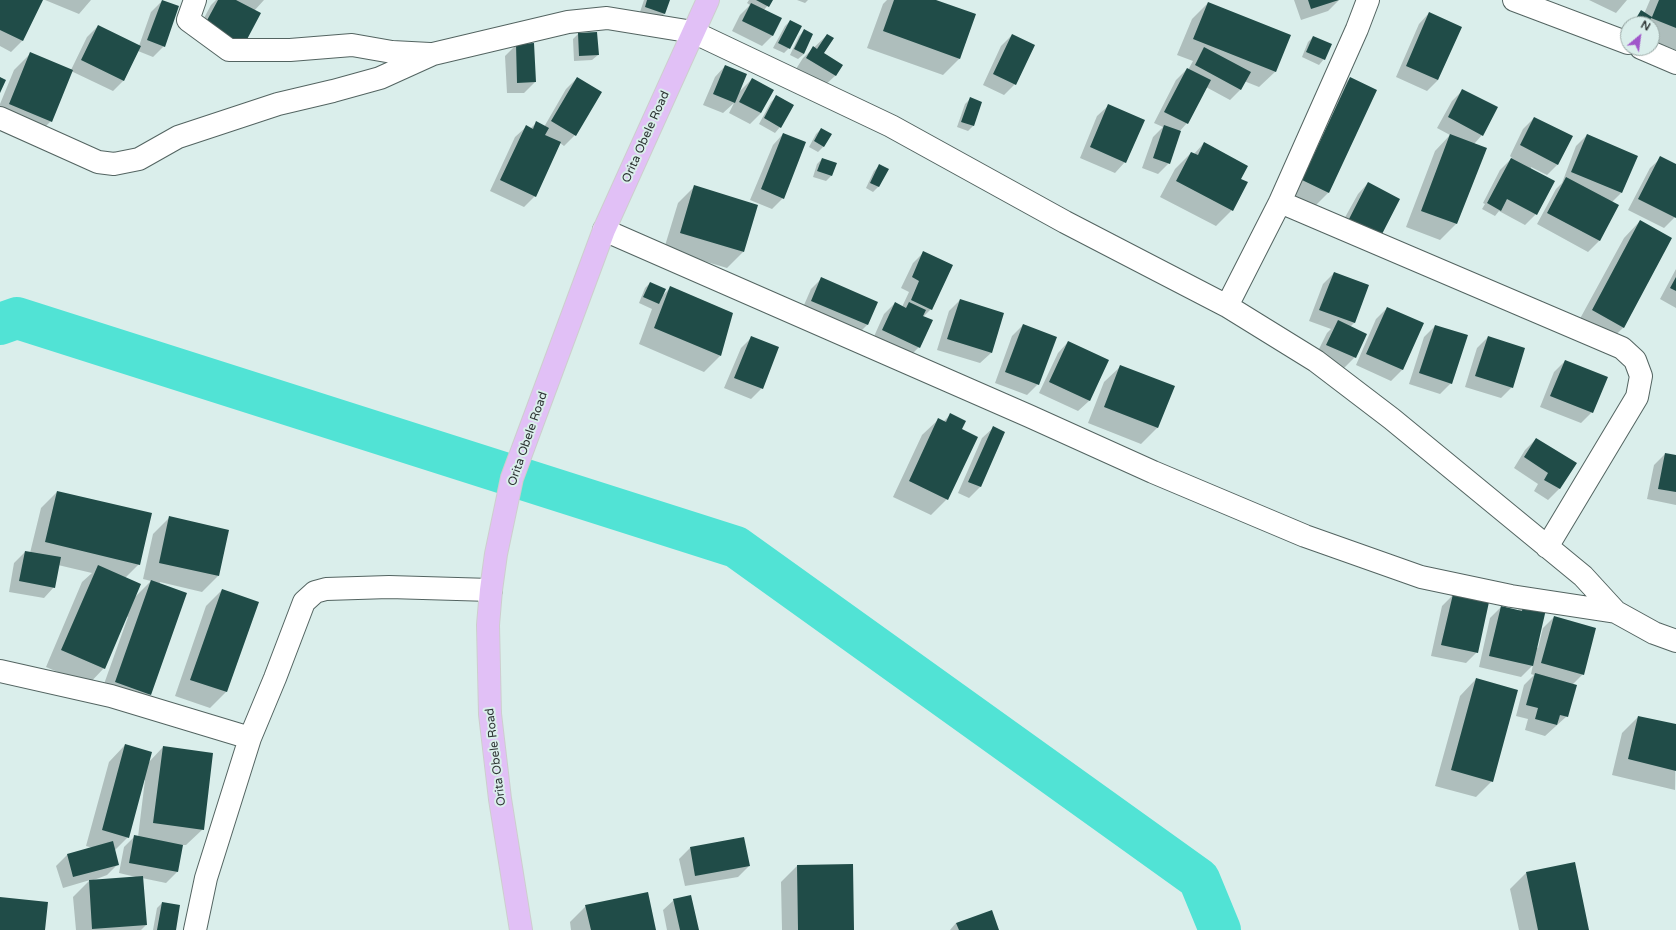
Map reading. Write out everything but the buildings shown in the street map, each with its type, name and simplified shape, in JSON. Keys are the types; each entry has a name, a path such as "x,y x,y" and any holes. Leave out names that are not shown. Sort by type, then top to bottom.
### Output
{"main road":[{"name":"Orita Obele Road","path":"521,930 500,799 490,714 488,625 496,554 512,478 604,230 708,0"}],"street":[{"path":"195,0 188,20 229,50 290,50 352,45 392,52 433,54"},
{"path":"1228,306 1280,202 1357,29 1368,0"},
{"path":"1514,0 1620,40"},
{"path":"0,118 98,162 114,164 139,159 178,137 278,104 380,78 433,54 568,22 605,9 693,32 891,126 1065,222 1228,306 1316,361 1392,419 1583,576 1616,612"},
{"path":"1660,56 1676,63"},
{"path":"1280,202 1622,348 1636,360 1641,376 1637,397 1547,547"},
{"path":"604,230 1153,472 1305,536 1421,577 1511,596 1616,612 1654,632 1676,640"},
{"path":"195,930 206,878 250,738 304,602 316,592 326,588 389,587 491,590"},
{"path":"0,671 111,696 250,738"}],"waterway":[{"path":"0,324 17,318 736,547 1199,879 1220,930"}]}
